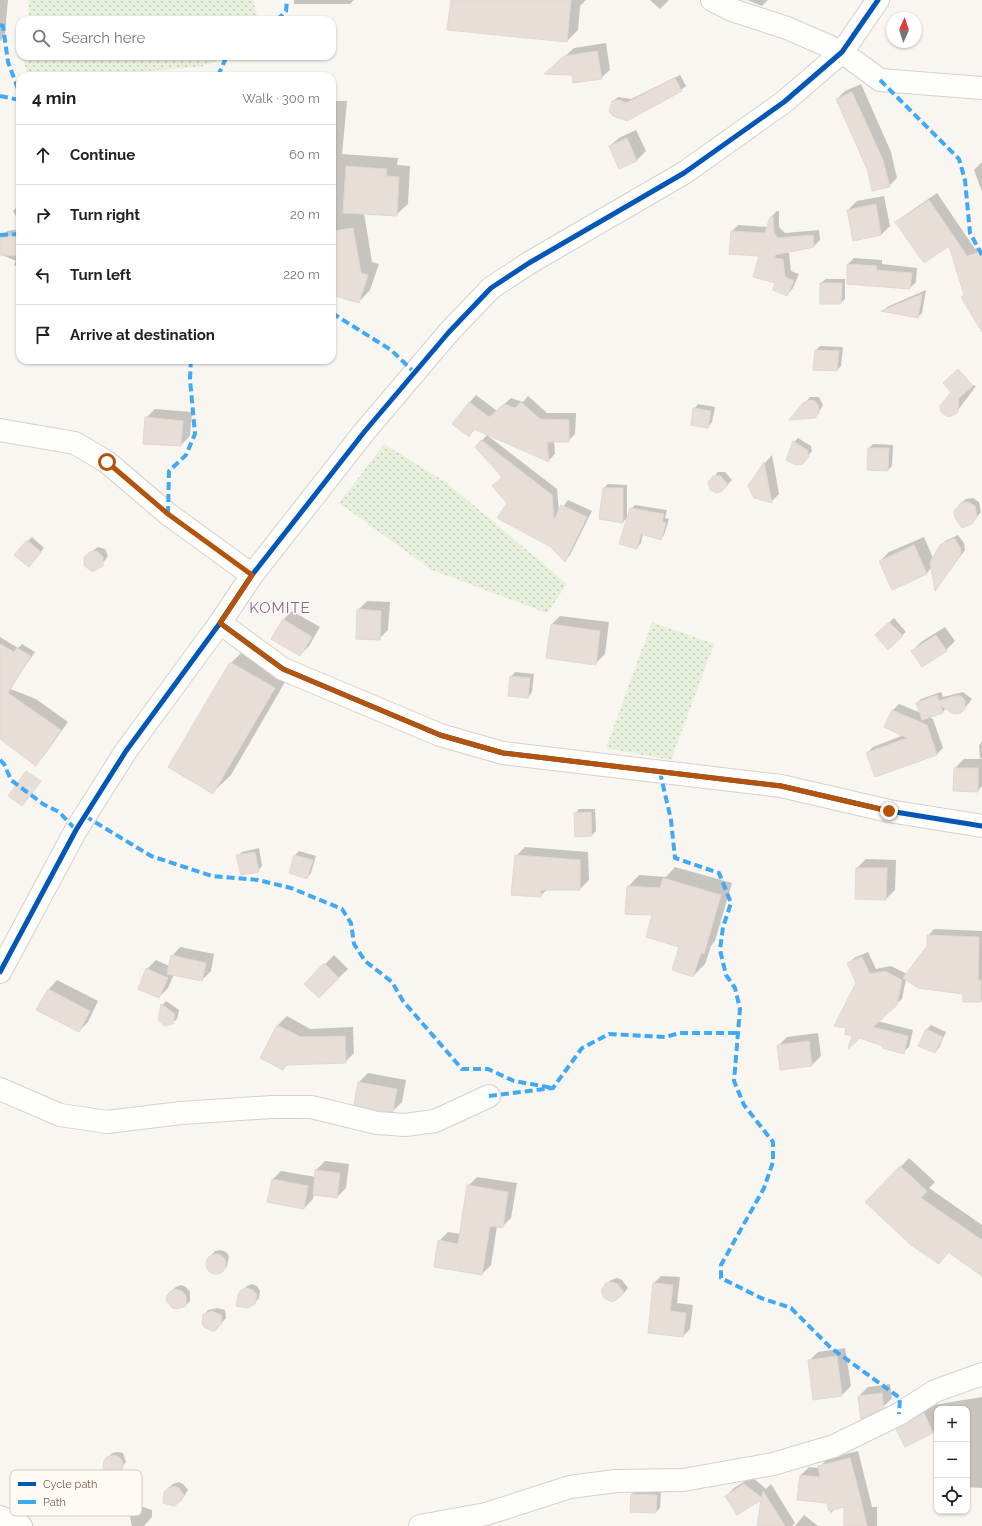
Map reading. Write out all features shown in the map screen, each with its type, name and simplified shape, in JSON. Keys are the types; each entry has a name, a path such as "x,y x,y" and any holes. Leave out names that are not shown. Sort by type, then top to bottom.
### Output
{"street":[{"path":"712,0 732,10 787,28 842,52 880,80 982,88"},
{"path":"0,972 76,830 126,751 220,623 252,575 414,372 491,288 529,263 684,173 784,102 842,52 878,0"},
{"path":"0,430 75,443 107,462 168,514 252,575"},
{"path":"220,623 283,669 440,735 503,753 781,786 889,811 982,826"},
{"path":"0,1089 60,1115 107,1122 181,1113 272,1107 311,1107 377,1123 405,1125 435,1121 489,1096"},
{"path":"420,1526 486,1514 570,1488 616,1481 683,1480 773,1464 834,1446 899,1414 935,1391 982,1374"},
{"path":"0,1517 21,1526"}],"green space":[{"path":"29,0 253,0 257,16 29,16"},
{"path":"23,60 219,60 200,67 133,72 27,72"},
{"path":"384,444 447,483 567,584 547,613 432,570 339,503"},
{"path":"652,622 714,644 671,760 606,748"}],"building":[{"path":"451,0 571,0 567,42 447,30"},
{"path":"597,51 602,79 573,83 572,75 544,74 564,56"},
{"path":"675,78 682,91 627,121 613,116 609,111 612,101 619,100 626,103"},
{"path":"852,92 883,160 890,187 872,191 868,171 836,99"},
{"path":"627,138 637,161 619,169 609,146"},
{"path":"346,166 387,169 386,176 399,177 397,216 343,213"},
{"path":"929,200 967,256 982,251 982,332 961,297 964,295 949,246 924,263 895,222"},
{"path":"876,204 881,235 853,241 847,210"},
{"path":"770,217 773,217 774,233 778,238 813,235 814,247 775,255 775,258 783,259 785,277 794,281 787,296 773,290 775,283 753,277 759,256 729,254 731,231 765,233"},
{"path":"353,228 361,273 368,275 359,303 336,296 336,230"},
{"path":"16,235 16,256 0,255 0,238"},
{"path":"847,264 877,266 876,270 912,273 910,289 847,284"},
{"path":"820,283 842,283 841,304 820,304"},
{"path":"922,294 918,318 881,311"},
{"path":"815,350 839,351 837,371 813,370"},
{"path":"958,369 973,386 959,398 958,412 948,417 941,412 940,406 951,392 943,383"},
{"path":"810,400 815,401 819,406 819,413 815,418 789,420 803,403"},
{"path":"469,402 489,417 504,404 515,408 521,402 540,419 569,420 569,442 547,442 549,462 474,429 469,437 452,424"},
{"path":"693,408 711,411 708,428 691,425"},
{"path":"145,417 183,421 181,446 143,444"},
{"path":"481,440 552,495 554,520 561,505 587,517 565,562 551,547 497,518 507,503 492,486 502,477 475,447"},
{"path":"793,441 807,450 809,456 803,464 796,465 786,460"},
{"path":"868,448 889,448 888,471 867,470"},
{"path":"764,462 772,503 754,498 748,486"},
{"path":"713,476 721,476 728,485 722,491 717,493 710,490 708,482"},
{"path":"603,488 623,488 623,523 599,519"},
{"path":"968,502 975,506 977,517 972,524 962,528 955,518 954,511 961,503"},
{"path":"630,508 664,514 662,522 666,523 661,540 641,534 637,549 619,544"},
{"path":"954,538 960,547 961,555 935,591 930,562 940,545"},
{"path":"27,540 41,552 29,567 14,555"},
{"path":"914,545 927,574 892,590 879,561"},
{"path":"97,551 103,557 103,566 92,572 84,565 84,557 90,552"},
{"path":"357,609 381,611 380,640 356,639"},
{"path":"283,619 312,637 300,656 271,639"},
{"path":"889,622 903,636 888,650 875,635"},
{"path":"551,624 600,631 596,665 546,658"},
{"path":"936,635 947,651 922,667 911,651"},
{"path":"0,644 14,652 17,648 31,656 8,693 61,730 36,766 0,739"},
{"path":"230,662 275,688 213,794 168,767"},
{"path":"510,676 530,678 528,698 508,696"},
{"path":"937,695 939,701 955,696 961,696 965,700 965,709 961,713 954,714 941,706 943,713 922,720 916,703"},
{"path":"892,710 927,725 937,755 875,777 866,753 907,738 884,727"},
{"path":"954,768 978,768 978,792 953,791"},
{"path":"26,771 41,781 22,806 8,796"},
{"path":"591,812 592,836 575,837 574,813"},
{"path":"255,852 259,872 241,875 236,855"},
{"path":"294,855 313,860 307,879 289,873"},
{"path":"515,855 580,860 580,890 541,890 541,897 511,895"},
{"path":"856,868 887,868 886,900 855,899"},
{"path":"663,878 721,895 704,954 701,953 693,977 672,970 679,947 646,937 652,915 625,914 627,886 660,888"},
{"path":"927,935 979,937 978,980 981,980 981,1002 963,1002 963,994 918,988 903,978 927,946"},
{"path":"171,955 206,963 202,981 167,974"},
{"path":"862,957 870,974 885,971 902,980 897,1005 873,1027 908,1036 904,1054 882,1048 883,1046 860,1038 848,1049 852,1036 845,1034 846,1028 834,1026 856,983 847,963"},
{"path":"324,963 339,978 319,998 304,984"},
{"path":"146,968 168,978 159,998 138,989"},
{"path":"48,989 90,1011 79,1032 36,1010"},
{"path":"161,1004 175,1014 173,1024 165,1026 158,1020"},
{"path":"277,1025 301,1037 345,1036 346,1063 286,1065 283,1070 260,1058"},
{"path":"926,1029 943,1037 935,1053 918,1046"},
{"path":"809,1041 812,1066 780,1070 777,1045"},
{"path":"358,1082 397,1089 393,1112 379,1111 354,1105"},
{"path":"900,1166 927,1191 921,1198 982,1240 982,1276 948,1252 939,1264 911,1245 865,1202"},
{"path":"315,1170 340,1173 337,1198 313,1195"},
{"path":"272,1179 308,1186 304,1209 267,1202"},
{"path":"467,1185 508,1192 503,1228 490,1226 482,1275 434,1267 438,1240 458,1244"},
{"path":"216,1254 223,1257 226,1264 223,1271 216,1274 209,1271 206,1264 209,1257"},
{"path":"612,1282 618,1284 624,1293 612,1302 604,1298 602,1289 606,1283"},
{"path":"653,1283 673,1285 670,1311 686,1313 683,1337 648,1333"},
{"path":"247,1288 253,1290 257,1295 255,1304 248,1308 236,1306 238,1295 241,1290"},
{"path":"176,1289 182,1291 186,1296 186,1306 177,1309 172,1308 166,1300 167,1295"},
{"path":"212,1311 221,1315 222,1323 216,1330 212,1331 204,1327 202,1323 203,1314"},
{"path":"837,1356 842,1396 813,1400 808,1360"},
{"path":"882,1393 884,1408 861,1419 858,1396"},
{"path":"924,1413 933,1433 905,1447 896,1429"},
{"path":"109,1456 117,1456 122,1461 123,1465 121,1470 104,1469 104,1461"},
{"path":"850,1458 867,1526 844,1526 844,1507 829,1511 827,1503 797,1500 800,1475 820,1477 818,1466"},
{"path":"744,1484 762,1498 763,1491 785,1526 757,1526 761,1500 737,1515 725,1496"},
{"path":"174,1486 179,1488 184,1495 181,1501 174,1506 163,1503 164,1492 168,1488"},
{"path":"631,1494 657,1495 656,1513 630,1512"}],"marked path":[{"path":"281,16 286,11 287,0"},
{"path":"0,25 3,26 8,62 16,83"},
{"path":"220,72 225,60"},
{"path":"880,80 959,159 965,180 970,233 982,255"},
{"path":"0,96 16,99"},
{"path":"0,235 16,234"},
{"path":"336,316 391,350 414,372"},
{"path":"168,514 169,471 186,455 195,434 190,379 191,364"},
{"path":"0,760 4,764 11,780 43,804 59,812 76,830"},
{"path":"660,772 671,820 675,858 719,873 731,903 723,927 720,950 726,975 735,988 740,1009 734,1081 744,1105 773,1142 773,1162 764,1188 721,1265 721,1278 761,1298 791,1308 831,1348 900,1398 899,1414"},
{"path":"85,816 151,856 212,876 258,880 291,888 342,909 351,923 354,944 365,961 392,982 403,1001 462,1069 488,1069 514,1081 553,1088"},
{"path":"489,1096 553,1088 582,1048 609,1034 665,1037 680,1033 738,1033"}],"cycle path":[{"path":"0,972 76,830 126,751 220,623 252,575 365,431 449,332 491,288 529,263 684,173 784,102 842,52 878,0"},
{"path":"220,623 283,669 440,735 503,753 781,786 889,811 982,826"}],"district":[{"name":"KOMITE","path":"280,608"}],"route":[{"path":"107,462 140,492 168,514 252,575 220,623 283,669 365,705 440,735 503,753 781,786 889,811"}]}
